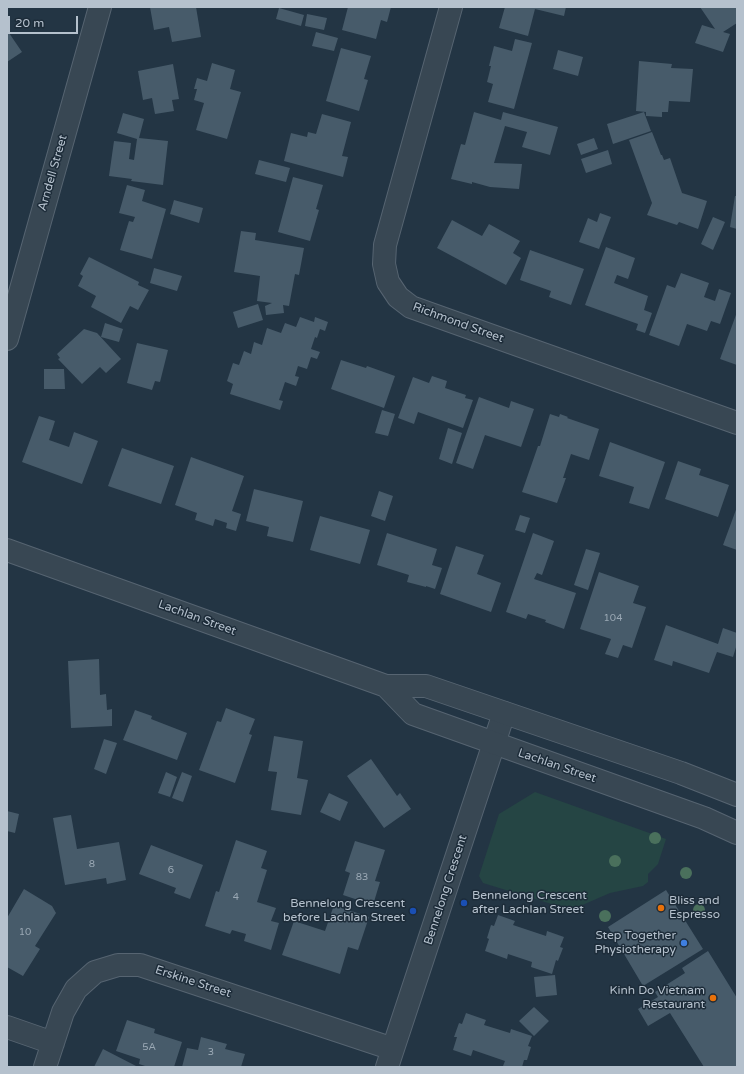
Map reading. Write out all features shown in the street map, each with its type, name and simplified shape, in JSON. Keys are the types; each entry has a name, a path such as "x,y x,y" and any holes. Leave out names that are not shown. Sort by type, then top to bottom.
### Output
{"street":[{"name":"Arndell Street","path":"7,339 100,7"},
{"name":"Richmond Street","path":"451,7 385,245 384,264 388,282 398,297 411,307 737,423"},
{"name":"Lachlan Street","path":"7,550 386,686 426,686 681,773 737,795"},
{"name":"Lachlan Street","path":"386,686 413,714 704,818 737,833"},
{"name":"Bennelong Crescent","path":"390,1058 504,713"},
{"name":"Erskine Street","path":"45,1067 63,1012 76,989 95,972 118,965 140,965 390,1058"},
{"path":"7,1027 53,1043"}],"green space":[{"path":"535,792 666,839 658,864 648,874 648,882 643,886 610,893 571,910 483,883 479,876 499,814"}],"building":[{"path":"150,7 196,7 201,37 172,42 169,27 154,30"},
{"path":"348,7 391,7 387,22 381,20 376,39 342,30"},
{"path":"505,7 566,7 564,16 535,9 528,36 499,28"},
{"path":"700,7 737,7 737,23 723,32 730,34 723,52 695,43 702,25 715,29"},
{"path":"279,8 304,15 301,26 276,19"},
{"path":"307,14 327,18 324,30 305,26"},
{"path":"7,30 22,52 7,62"},
{"path":"316,32 338,38 334,51 312,46"},
{"path":"515,39 532,43 514,109 488,102 493,84 487,82 494,46 512,51"},
{"path":"341,48 371,56 364,79 368,80 359,111 326,101"},
{"path":"558,50 583,57 578,76 553,69"},
{"path":"639,61 672,64 671,68 693,69 690,102 669,101 668,112 662,112 662,117 646,116 646,112 636,111"},
{"path":"212,63 235,70 230,89 241,92 227,139 196,130 204,103 194,100 197,89 194,89 197,78 207,81"},
{"path":"173,64 179,99 172,100 174,111 155,114 152,98 143,100 138,71"},
{"path":"474,112 501,120 503,112 558,127 550,155 522,147 527,132 505,126 494,163 522,164 519,189 490,187 472,182 472,184 451,179 461,144 465,145"},
{"path":"644,112 651,131 613,144 607,124"},
{"path":"123,113 144,119 139,138 168,141 163,185 131,181 132,179 109,176 114,141 131,143 129,159 134,160 137,139 117,133"},
{"path":"322,114 351,122 342,156 348,157 343,177 284,161 291,133 307,137 308,132 316,134"},
{"path":"652,132 664,160 670,158 682,193 707,201 698,229 679,222 677,225 647,215 652,203 629,140"},
{"path":"594,138 598,149 581,155 577,144"},
{"path":"608,150 612,164 586,173 581,159"},
{"path":"259,160 290,168 286,182 255,174"},
{"path":"293,177 323,185 316,209 319,210 310,241 278,232"},
{"path":"127,185 145,190 142,201 166,209 152,259 120,250 129,221 133,222 135,217 119,213"},
{"path":"735,196 737,196 737,229 730,227"},
{"path":"174,200 203,208 199,223 170,214"},
{"path":"600,213 611,217 599,249 579,242 588,218 597,222"},
{"path":"713,217 725,222 713,250 701,244"},
{"path":"452,220 482,236 489,224 520,241 513,253 521,258 506,285 437,248"},
{"path":"241,231 256,233 255,240 304,248 299,275 295,274 289,306 283,305 284,313 266,315 265,306 272,303 257,301 260,276 234,272"},
{"path":"606,247 635,258 628,279 617,275 614,283 648,296 644,310 652,313 645,333 636,330 638,324 585,305"},
{"path":"530,250 584,269 571,305 549,297 551,291 520,280"},
{"path":"89,257 139,282 138,285 149,290 138,310 130,306 121,323 91,307 96,296 78,286 83,276 80,274"},
{"path":"154,268 182,276 177,291 150,283"},
{"path":"681,273 709,283 704,297 715,301 719,289 731,293 720,324 711,321 707,331 687,324 679,346 649,335 667,285 675,288"},
{"path":"258,304 263,320 238,328 233,312"},
{"path":"737,312 737,365 720,359"},
{"path":"300,317 314,322 315,317 328,322 325,331 320,329 317,338 315,337 311,349 320,352 317,359 311,357 307,369 298,366 295,376 299,377 296,386 285,382 279,400 283,401 280,410 230,394 233,384 227,381 233,363 239,365 244,351 251,354 254,342 262,345 267,328 281,333 285,323 296,327"},
{"path":"105,323 123,329 119,342 101,337"},
{"path":"84,329 97,333 121,359 106,373 100,367 82,384 58,359 60,358 57,354"},
{"path":"137,343 168,350 160,382 155,381 152,390 127,383"},
{"path":"341,360 366,368 367,366 395,376 384,408 331,389"},
{"path":"44,369 64,369 65,389 44,389"},
{"path":"432,376 447,381 445,388 466,395 465,398 473,400 463,428 418,412 414,424 398,418 413,377 429,383"},
{"path":"479,397 509,408 511,401 534,409 521,447 485,435 473,469 456,463"},
{"path":"382,410 395,414 388,436 375,433"},
{"path":"550,414 559,417 560,414 568,417 567,418 599,429 589,460 571,454 563,478 566,478 557,503 522,492 538,446 540,446"},
{"path":"39,416 55,421 49,440 69,447 74,432 98,441 82,484 22,462"},
{"path":"448,428 462,433 452,464 439,459"},
{"path":"610,442 665,462 649,509 629,503 634,487 599,476"},
{"path":"122,448 174,466 161,504 108,486"},
{"path":"191,457 244,476 232,511 241,514 236,531 226,528 227,523 215,519 213,526 195,520 197,513 175,505"},
{"path":"678,461 701,469 699,475 729,485 718,517 665,499"},
{"path":"254,489 303,501 293,542 267,536 269,527 246,521"},
{"path":"379,491 393,496 385,521 371,516"},
{"path":"737,507 737,550 723,545"},
{"path":"520,515 530,518 525,533 515,530"},
{"path":"320,516 370,530 360,564 310,550"},
{"path":"387,533 437,549 432,565 442,568 435,589 407,582 409,575 377,565"},
{"path":"533,533 554,541 542,575 537,573 534,579 576,593 564,629 545,622 546,620 528,614 526,619 506,612"},
{"path":"456,546 484,555 477,574 501,583 491,612 440,594"},
{"path":"586,549 600,553 588,590 574,585"},
{"path":"599,572 639,586 633,603 646,607 632,648 623,645 618,658 605,654 611,639 580,629"},
{"path":"666,625 718,644 723,628 737,633 737,644 733,657 717,652 709,673 673,661 672,666 654,660"},
{"path":"99,659 100,695 106,694 107,710 112,709 112,726 71,728 68,661"},
{"path":"226,708 255,719 249,734 252,735 235,783 199,770 217,721 221,722"},
{"path":"135,710 152,716 151,719 187,733 177,760 123,740"},
{"path":"274,736 303,741 297,778 308,780 301,815 271,810 277,772 268,771"},
{"path":"104,739 117,743 106,774 94,769"},
{"path":"371,759 397,796 400,793 411,809 384,828 347,776"},
{"path":"166,772 177,777 170,797 158,793"},
{"path":"182,772 192,776 183,802 172,798"},
{"path":"329,793 348,802 340,821 320,812"},
{"path":"7,811 19,814 15,833 7,831"},
{"path":"71,815 77,849 119,842 126,880 107,884 106,878 65,885 53,818"},
{"path":"236,840 267,851 261,868 267,870 257,902 276,908 271,921 279,923 271,950 244,941 246,934 232,930 230,934 205,926 216,891 219,892"},
{"path":"355,841 385,850 375,881 380,882 373,905 343,895 350,873 345,871"},
{"path":"151,845 203,865 190,899 174,893 176,888 139,874"},
{"path":"24,889 52,906 56,913 35,946 40,949 23,976 7,967 7,918"},
{"path":"666,890 703,949 643,986 608,927"},
{"path":"334,905 369,917 358,950 348,947 340,974 282,955 294,921 325,931"},
{"path":"498,915 515,921 513,925 546,936 547,931 564,937 560,947 563,948 558,961 556,960 552,974 531,967 532,962 508,954 507,959 485,951 491,925 494,926"},
{"path":"708,951 737,998 737,1067 704,1067 670,1013 648,1026 638,1009 658,997 655,992 685,973 682,968"},
{"path":"555,975 557,995 536,997 534,977"},
{"path":"534,1007 549,1021 534,1036 519,1021"},
{"path":"466,1013 486,1020 484,1025 510,1033 511,1029 532,1036 528,1046 531,1047 527,1060 524,1060 522,1067 505,1067 503,1066 505,1061 473,1050 471,1056 453,1050 457,1037 454,1037 459,1023 462,1024"},
{"path":"127,1020 155,1029 154,1033 182,1042 174,1067 148,1067 139,1064 140,1059 116,1051"},
{"path":"201,1037 227,1044 225,1049 245,1054 241,1067 182,1067 187,1048 198,1050"},
{"path":"103,1049 138,1067 94,1067"}],"place":[{"name":"Bennelong Crescent after Lachlan Street","path":"464,903"},
{"name":"Bliss and Espresso","path":"661,908"},
{"name":"Bennelong Crescent before Lachlan Street","path":"413,911"},
{"name":"Step Together Physiotherapy","path":"684,943"},
{"name":"Kinh Do Vietnam Restaurant","path":"713,998"}]}
